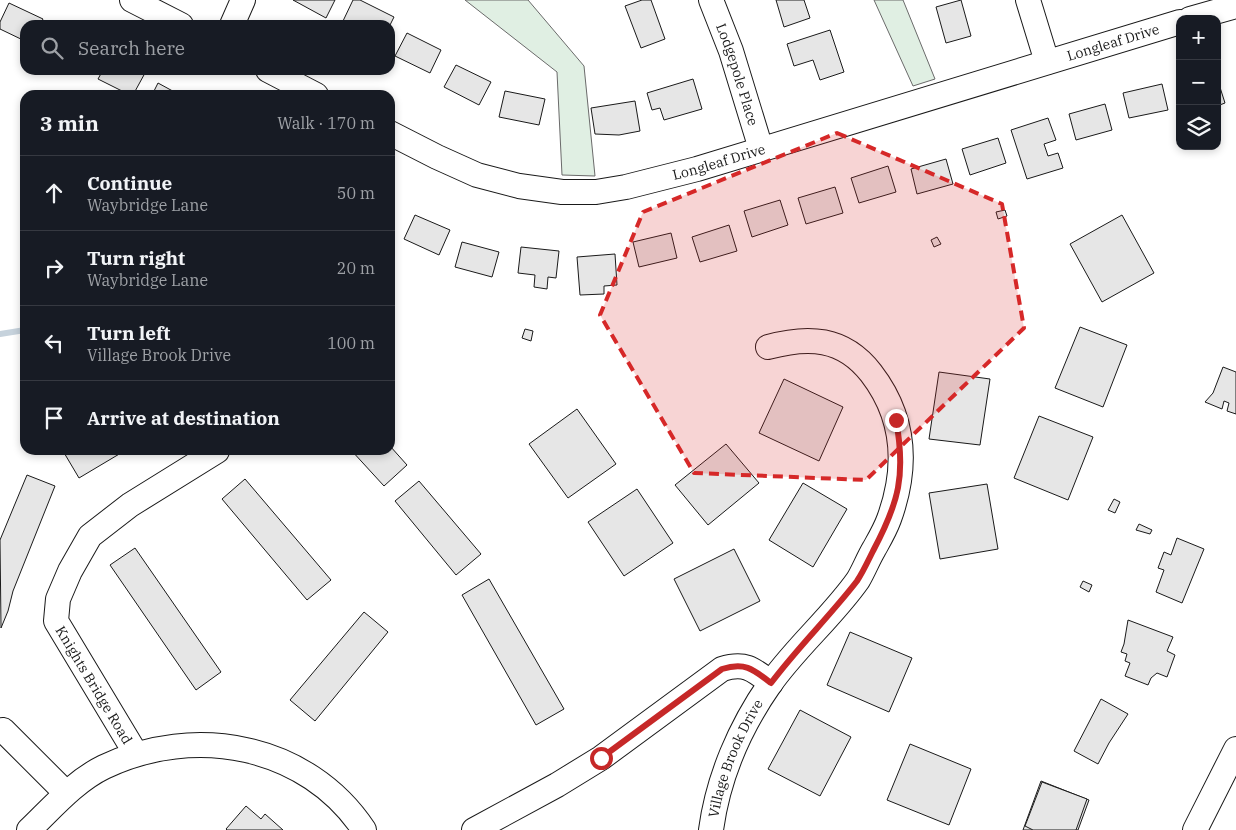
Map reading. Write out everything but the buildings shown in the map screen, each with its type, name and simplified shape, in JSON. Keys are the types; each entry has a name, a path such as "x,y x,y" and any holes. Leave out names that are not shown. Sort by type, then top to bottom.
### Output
{"street":[{"path":"132,0 171,20"},
{"path":"234,20 244,0"},
{"name":"Lodgepole Place","path":"711,0 731,52 762,149"},
{"path":"1028,0 1047,62"},
{"path":"1204,15 1236,6"},
{"name":"Longleaf Drive","path":"395,136 437,158 477,175 519,186 562,192 596,192 626,187 697,169 1176,23"},
{"path":"278,75 306,90"},
{"name":"Village Brook Drive","path":"712,830 714,810 722,780 739,737 771,683 788,660 858,579 888,521 898,492 901,446 896,420 885,394 869,371 849,352 827,343 803,340 768,346"},
{"name":"Knights Bridge Road","path":"136,754 56,621 58,598 70,571 90,536 130,505 211,455"},
{"path":"474,830 557,785 601,758 722,669 742,665 754,670 771,683"},
{"path":"0,732 3,730 66,793"},
{"name":"Knights Bridge Road","path":"28,830 66,793 92,773 136,754 153,749 187,744 222,745 248,750 280,760 310,776 337,797 364,830"},
{"path":"1195,830 1236,749"}],"highlighted area":[{"path":"837,133 1002,204 1024,328 866,480 694,473 600,315 643,212"}],"green space":[{"path":"465,0 528,0 584,66 595,176 562,175 557,72"},
{"path":"874,0 903,0 935,79 913,86"}],"waterway":[{"path":"0,334 20,331"}],"route":[{"path":"601,758 722,669 742,665 754,670 771,683 788,660 858,579 888,521 898,492 901,462 901,446 896,420"}]}
